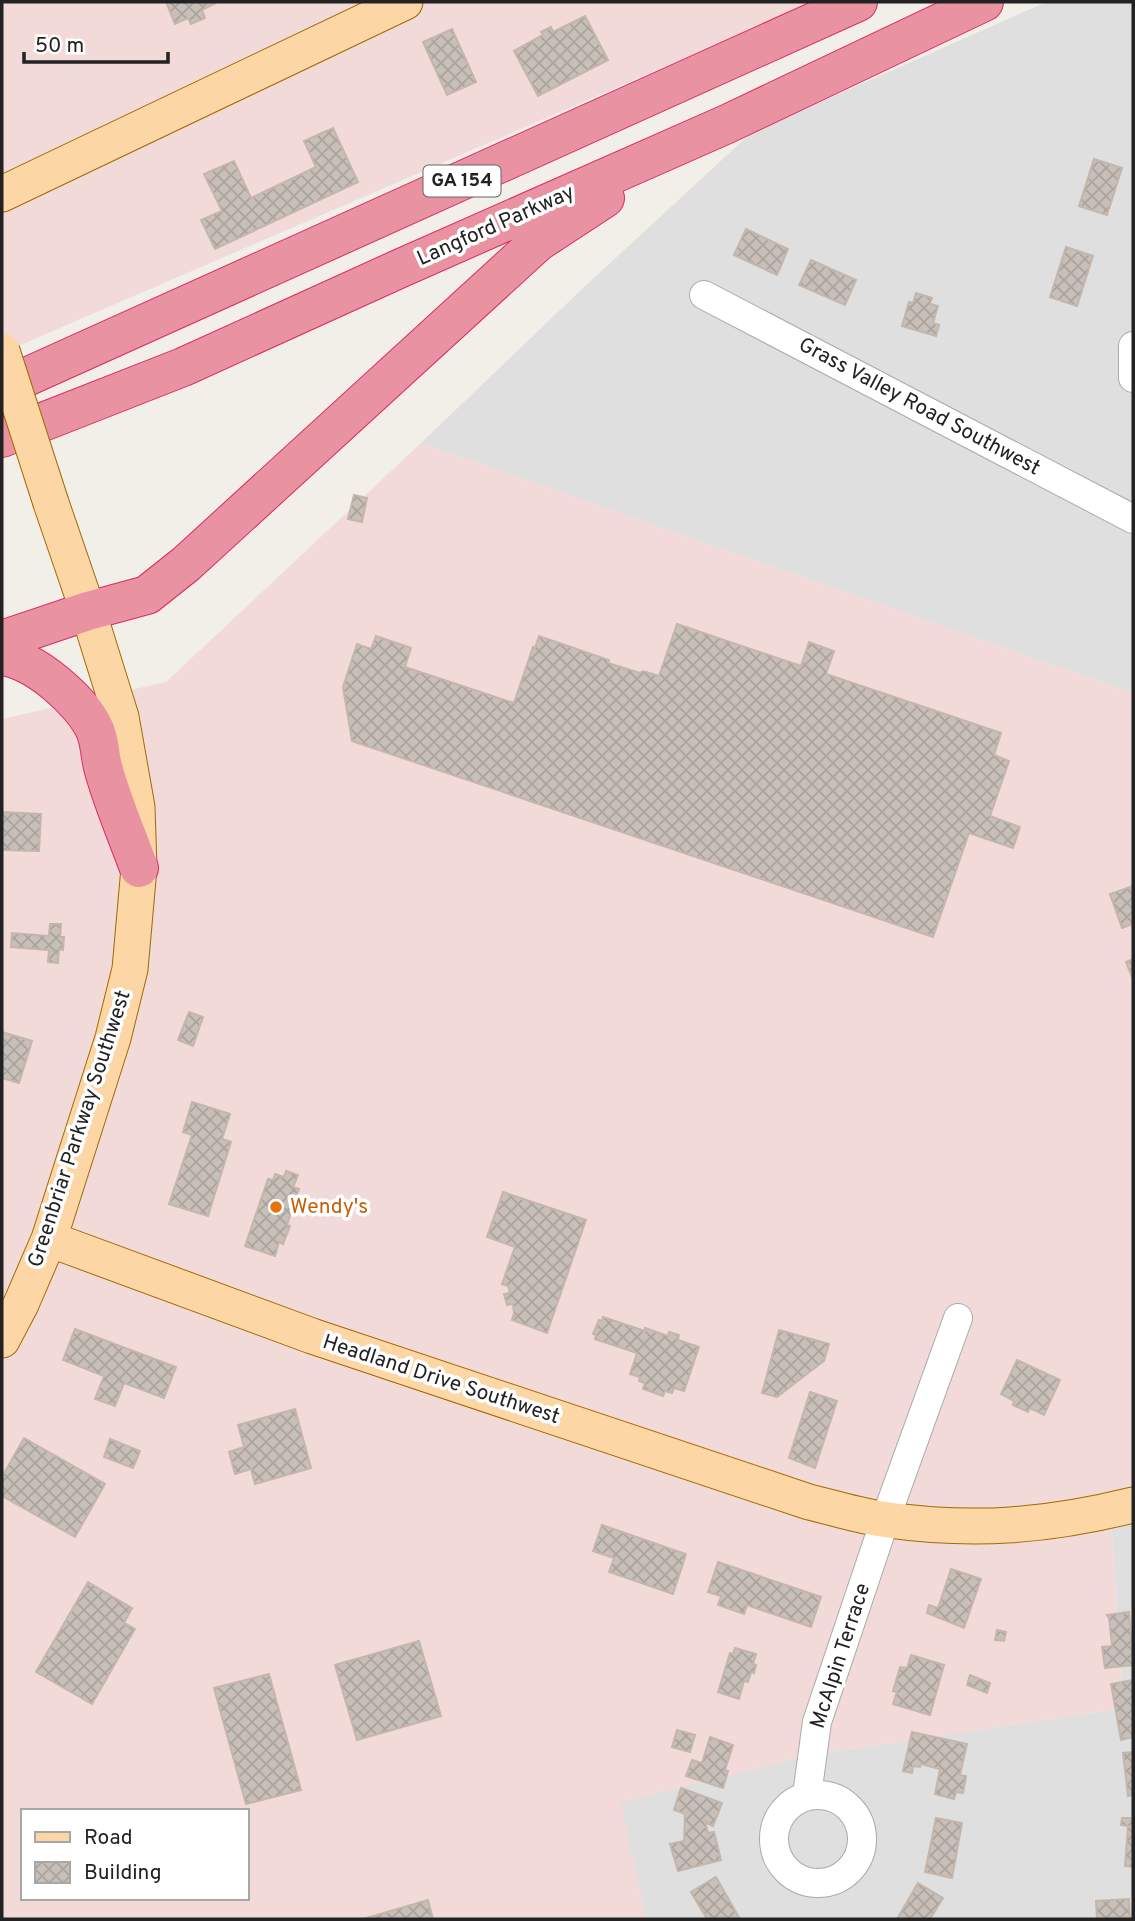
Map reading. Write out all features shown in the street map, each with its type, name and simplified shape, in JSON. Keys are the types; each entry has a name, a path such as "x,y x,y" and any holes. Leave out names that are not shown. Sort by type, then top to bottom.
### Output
{"highway":[{"name":"GA 154","path":"2,388 858,2"},
{"name":"Langford Parkway","path":"2,438 183,368 727,124 984,2"},
{"path":"2,640 88,611 148,595 186,564 538,242 727,124"},
{"path":"2,656 45,676 73,696 96,731 103,768 139,868"}],"main road":[{"path":"2,194 405,2"},
{"name":"Greenbriar Parkway Southwest","path":"2,351 121,717 136,807 139,868 128,976 113,1038 49,1239 2,1340"},
{"name":"Headland Drive Southwest","path":"49,1239 312,1336 786,1495 837,1509 885,1520 957,1527 1023,1526 1088,1516 1133,1505"}],"street":[{"name":"Grass Valley Road Southwest","path":"704,295 1133,519"},
{"path":"1133,346 1133,378"},
{"name":"McAlpin Terrace","path":"807,1795 817,1722 885,1520 958,1318"}],"shaded area":[{"path":"2,2 815,2 2,353"},
{"path":"1046,2 1133,2 1133,693 421,443 751,133"},
{"path":"421,443 1133,693 1133,1505 1110,1508 1124,1708 806,1756 621,1802 646,1919 2,1919 2,719 166,682"},
{"path":"1133,1505 1133,1919 646,1919 620,1802 806,1756 1124,1708 1110,1507"}],"building":[{"path":"166,2 216,3 202,10 205,18 191,24 188,18 175,24"},
{"path":"585,16 608,60 538,96 514,51 543,35 541,32 551,27 553,32"},
{"path":"452,29 476,82 447,95 423,42"},
{"path":"333,128 358,182 215,249 201,220 222,211 204,174 234,161 251,198 316,167 304,141"},
{"path":"1094,159 1122,168 1107,215 1079,206"},
{"path":"746,229 788,249 777,275 734,255"},
{"path":"1066,247 1093,256 1077,306 1050,297"},
{"path":"811,260 856,280 845,305 799,285"},
{"path":"916,293 932,298 930,304 938,306 933,323 939,325 936,336 902,326 909,302 913,303"},
{"path":"354,495 367,498 362,522 348,519"},
{"path":"677,624 801,666 809,642 834,651 826,674 1001,733 994,755 1009,761 990,816 1020,827 1013,848 969,833 933,937 352,741 343,687 357,644 371,649 376,636 411,648 405,667 514,703 539,636 609,660 608,663 659,676"},
{"path":"2,812 41,814 39,851 2,850"},
{"path":"1133,886 1133,924 1122,928 1110,894"},
{"path":"50,924 61,924 60,937 64,937 63,950 59,949 58,963 48,962 49,950 11,947 12,933 49,936"},
{"path":"1133,959 1133,980 1126,962"},
{"path":"189,1012 203,1017 193,1046 178,1040"},
{"path":"2,1032 32,1041 19,1083 2,1078"},
{"path":"192,1102 230,1114 222,1139 231,1142 208,1216 169,1204 192,1135 183,1132"},
{"name":"Wendy's","path":"286,1171 298,1175 293,1187 299,1189 287,1225 290,1226 283,1244 279,1242 275,1256 245,1246 268,1179 273,1180 275,1174 284,1177"},
{"path":"503,1192 586,1220 547,1333 512,1320 513,1304 507,1305 504,1294 510,1293 508,1286 502,1284 515,1247 487,1237"},
{"path":"603,1317 645,1331 645,1328 668,1336 669,1332 679,1335 678,1340 699,1347 684,1391 674,1388 672,1393 665,1391 663,1396 643,1389 645,1383 639,1381 640,1377 630,1374 637,1353 595,1339 596,1335 593,1334"},
{"path":"75,1329 176,1367 164,1398 124,1383 115,1406 95,1399 104,1376 63,1360"},
{"path":"779,1330 829,1344 824,1361 777,1397 762,1393"},
{"path":"1017,1360 1060,1380 1044,1415 1030,1408 1028,1412 1013,1405 1014,1401 1001,1394"},
{"path":"810,1392 837,1401 815,1468 789,1458"},
{"path":"295,1409 311,1468 255,1484 251,1469 235,1474 229,1452 244,1447 238,1425"},
{"path":"24,1438 105,1484 75,1537 2,1496 2,1477"},
{"path":"110,1439 140,1451 133,1468 104,1457"},
{"path":"602,1525 686,1554 673,1594 609,1572 614,1558 593,1551"},
{"path":"718,1562 821,1597 811,1627 747,1605 744,1614 718,1605 721,1596 708,1592"},
{"path":"951,1569 981,1579 964,1628 927,1613 929,1605 938,1608"},
{"path":"88,1582 132,1608 124,1623 135,1629 92,1704 36,1672"},
{"path":"1129,1612 1133,1665 1105,1668 1102,1647 1112,1646 1107,1615"},
{"path":"997,1630 1006,1632 1004,1641 995,1640"},
{"path":"419,1641 441,1716 357,1740 335,1665"},
{"path":"735,1648 756,1654 754,1673 751,1672 748,1682 744,1681 739,1699 718,1692 730,1653 733,1654"},
{"path":"911,1655 944,1665 930,1715 893,1704 897,1692 893,1691 900,1667 907,1668"},
{"path":"269,1674 301,1790 246,1804 214,1688"},
{"path":"970,1675 990,1683 987,1693 967,1685"},
{"path":"1133,1680 1133,1737 1121,1740 1111,1684"},
{"path":"677,1730 695,1735 690,1752 672,1747"},
{"path":"912,1732 967,1744 960,1775 966,1776 963,1793 956,1792 954,1799 935,1794 940,1769 921,1764 920,1767 913,1766 912,1773 903,1771"},
{"path":"710,1737 733,1745 725,1770 728,1771 723,1788 686,1776 692,1760 702,1763"},
{"path":"1133,1752 1133,1795 1128,1796 1123,1753"},
{"path":"681,1788 722,1803 713,1826 705,1822 708,1833 714,1832 721,1860 678,1871 670,1844 684,1841 685,1814 674,1810"},
{"path":"936,1818 962,1823 952,1878 925,1872"},
{"path":"1122,1818 1133,1818 1133,1867 1125,1866 1128,1826 1121,1825"},
{"path":"716,1877 740,1919 707,1919 691,1892"},
{"path":"918,1883 943,1898 930,1919 897,1919"},
{"path":"1129,1899 1130,1919 1097,1919 1096,1901"},
{"path":"428,1900 433,1919 363,1919"}],"place":[{"name":"Wendy's","path":"276,1207"}]}
